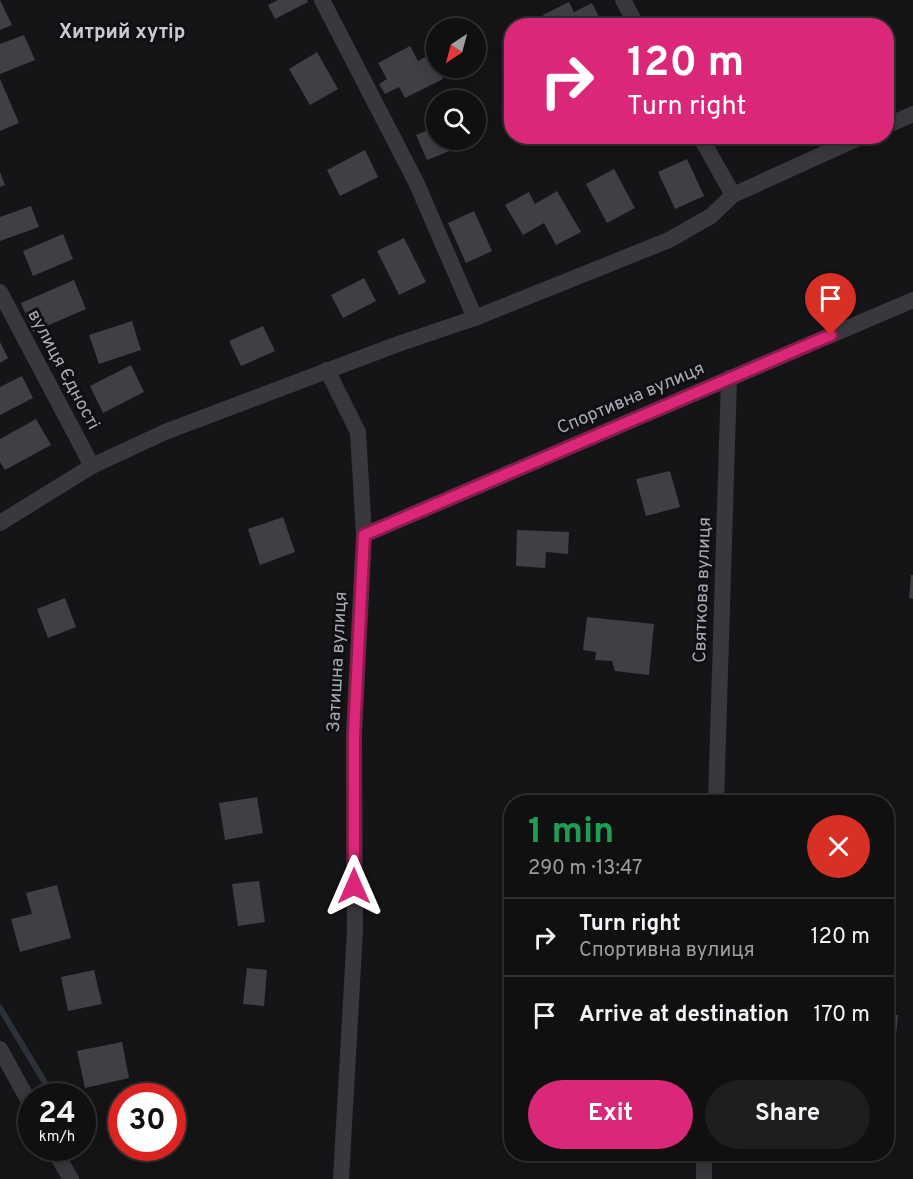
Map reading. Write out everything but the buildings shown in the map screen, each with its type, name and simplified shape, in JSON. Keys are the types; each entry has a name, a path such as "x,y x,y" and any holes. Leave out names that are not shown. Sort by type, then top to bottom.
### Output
{"street":[{"path":"322,0 416,182 475,318"},
{"path":"623,0 633,18"},
{"path":"894,122 913,114"},
{"path":"704,144 733,195"},
{"path":"0,523 92,466 165,432 327,370 475,318 669,240 711,216 733,195 845,144"},
{"name":"вулиця Єдності","path":"0,292 92,466"},
{"name":"Спортивна вулиця","path":"364,535 913,300"},
{"name":"Затишна вулиця","path":"327,370 358,432 364,535 354,734 355,930 341,1179"},
{"name":"Святкова вулиця","path":"716,795 729,378"},
{"path":"0,1049 19,1083"},
{"path":"61,1161 71,1179"},
{"path":"704,1161 704,1179"}],"waterway":[{"path":"0,1008 45,1083"}],"district":[{"name":"Хитрий хутір","path":"122,33"}],"route":[{"path":"354,886 354,734 364,535 831,335"}]}
